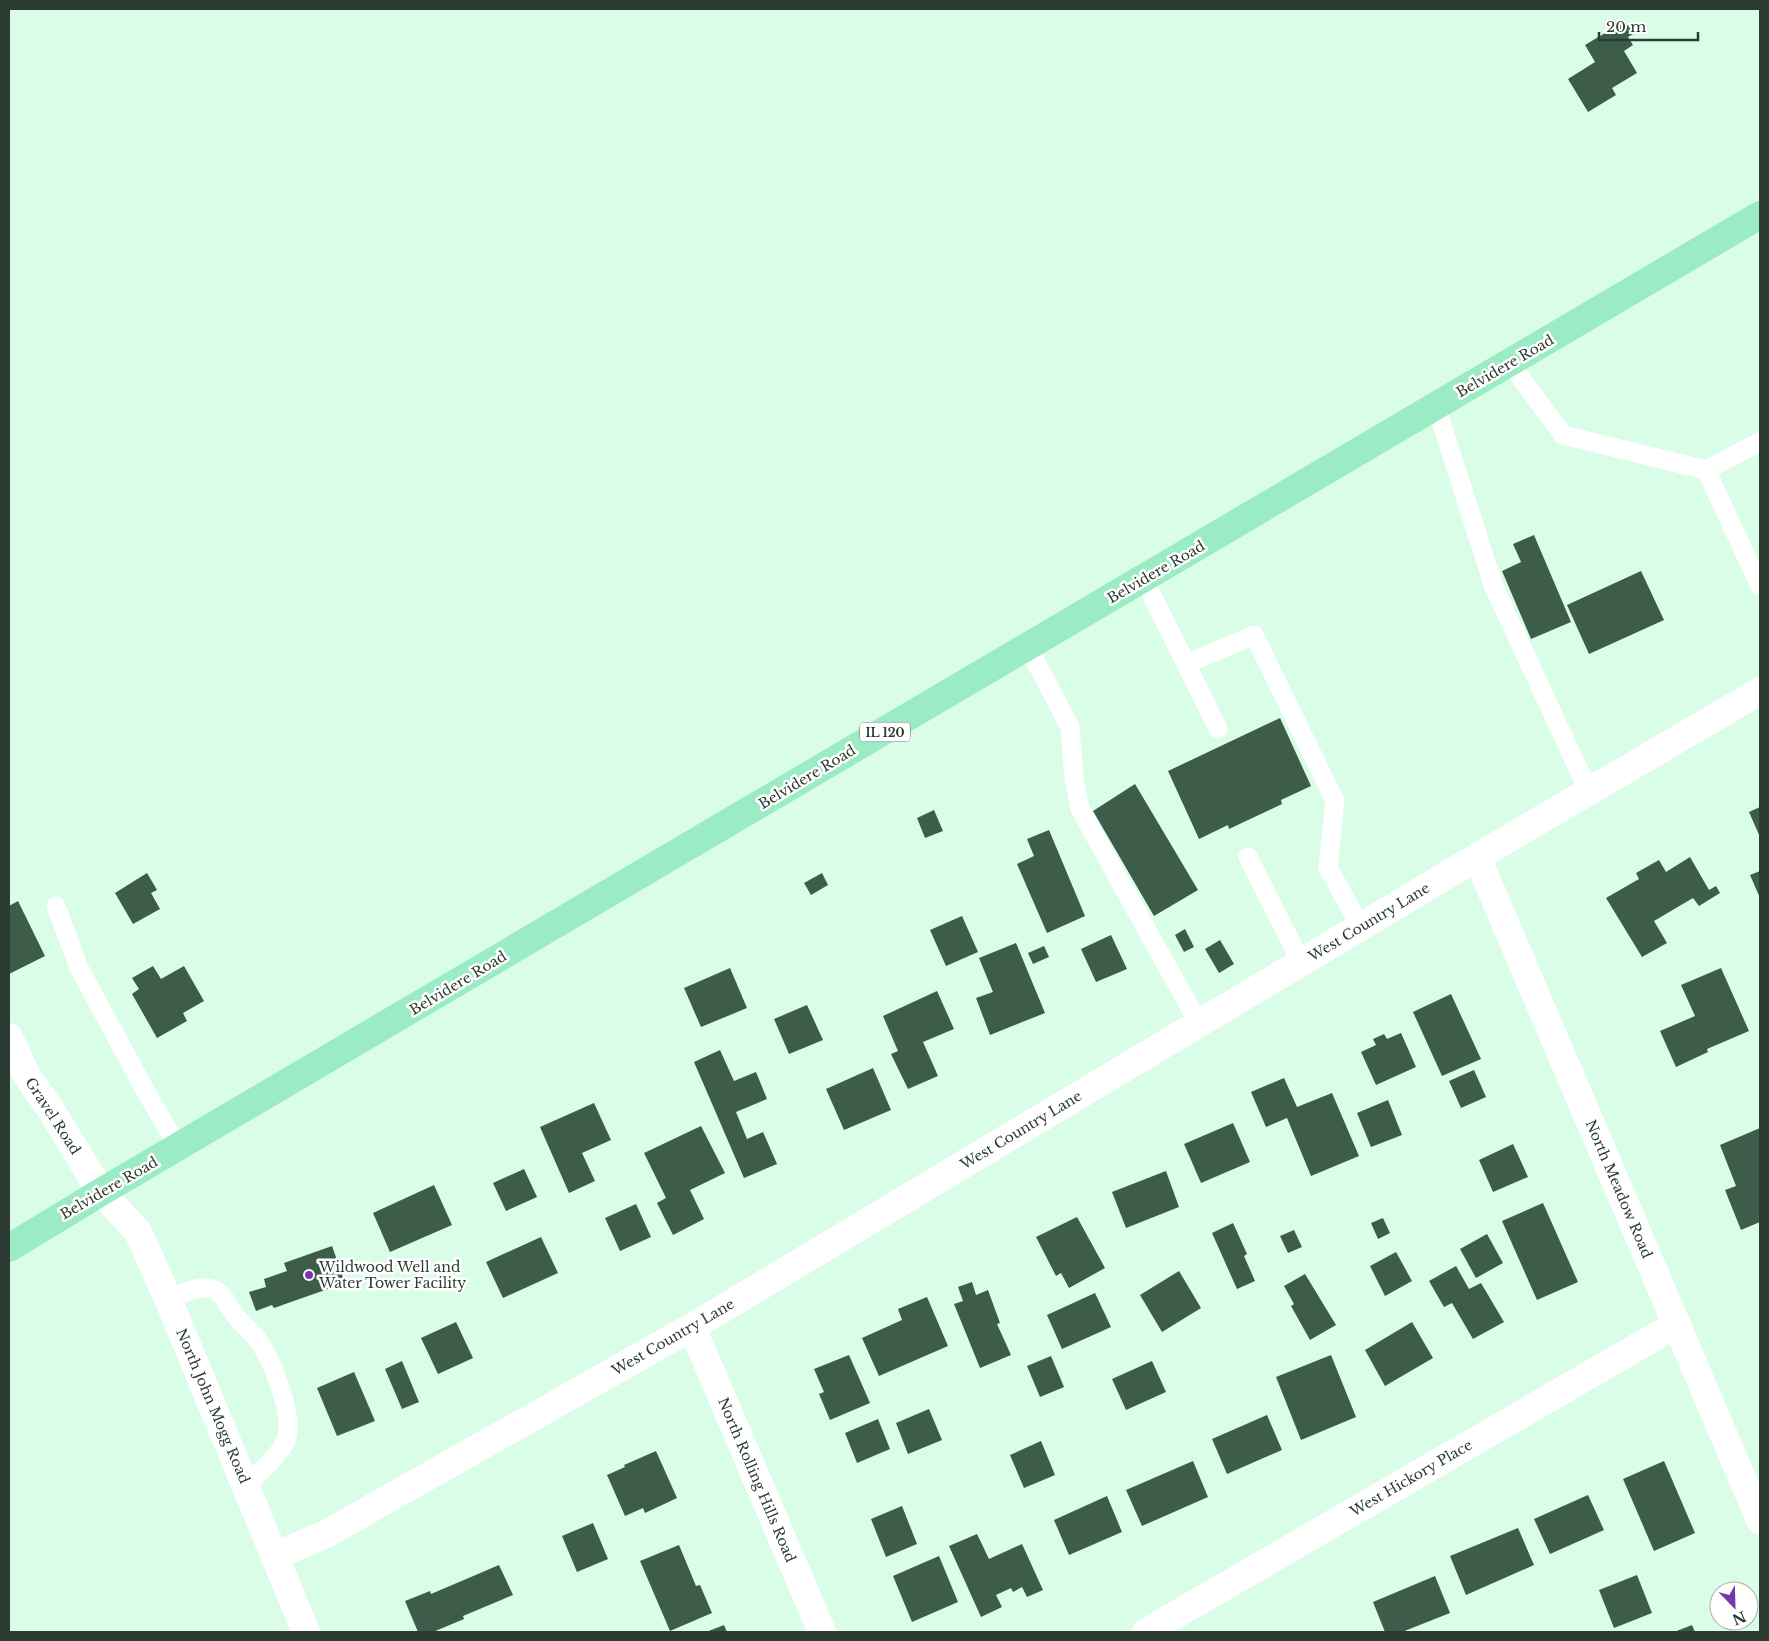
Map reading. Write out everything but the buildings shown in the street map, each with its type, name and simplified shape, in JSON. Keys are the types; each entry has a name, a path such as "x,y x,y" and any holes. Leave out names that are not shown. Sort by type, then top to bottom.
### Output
{"main road":[{"name":"Belvidere Road","path":"9,1248 1760,215"}],"street":[{"name":"West Country Lane","path":"275,1556 326,1534 692,1327 1301,962 1760,691"},
{"name":"North Meadow Road","path":"1478,857 1760,1520"},
{"name":"Gravel Road","path":"9,1037 27,1076 51,1110 101,1192"},
{"name":"North John Mogg Road","path":"101,1192 138,1232 168,1299 306,1632"},
{"name":"West Hickory Place","path":"1146,1632 1677,1324"},
{"name":"North Rolling Hills Road","path":"692,1327 822,1632"}],"lane":[{"path":"1510,363 1563,435 1706,470 1760,442"},
{"path":"1436,406 1494,587 1589,792"},
{"path":"1706,470 1760,586"},
{"path":"1144,579 1218,729"},
{"path":"1186,664 1254,635 1335,801 1328,868 1361,927"},
{"path":"1028,647 1070,727 1074,778 1080,809 1199,1024"},
{"path":"1248,857 1301,962"},
{"path":"56,906 80,968 145,1090 179,1148"},
{"path":"168,1299 194,1289 207,1288 218,1291 235,1315 258,1340 272,1364 288,1415 287,1439 280,1451 246,1486"}],"place":[{"name":"Wildwood Well and Water Tower Facility","path":"309,1275"}]}
